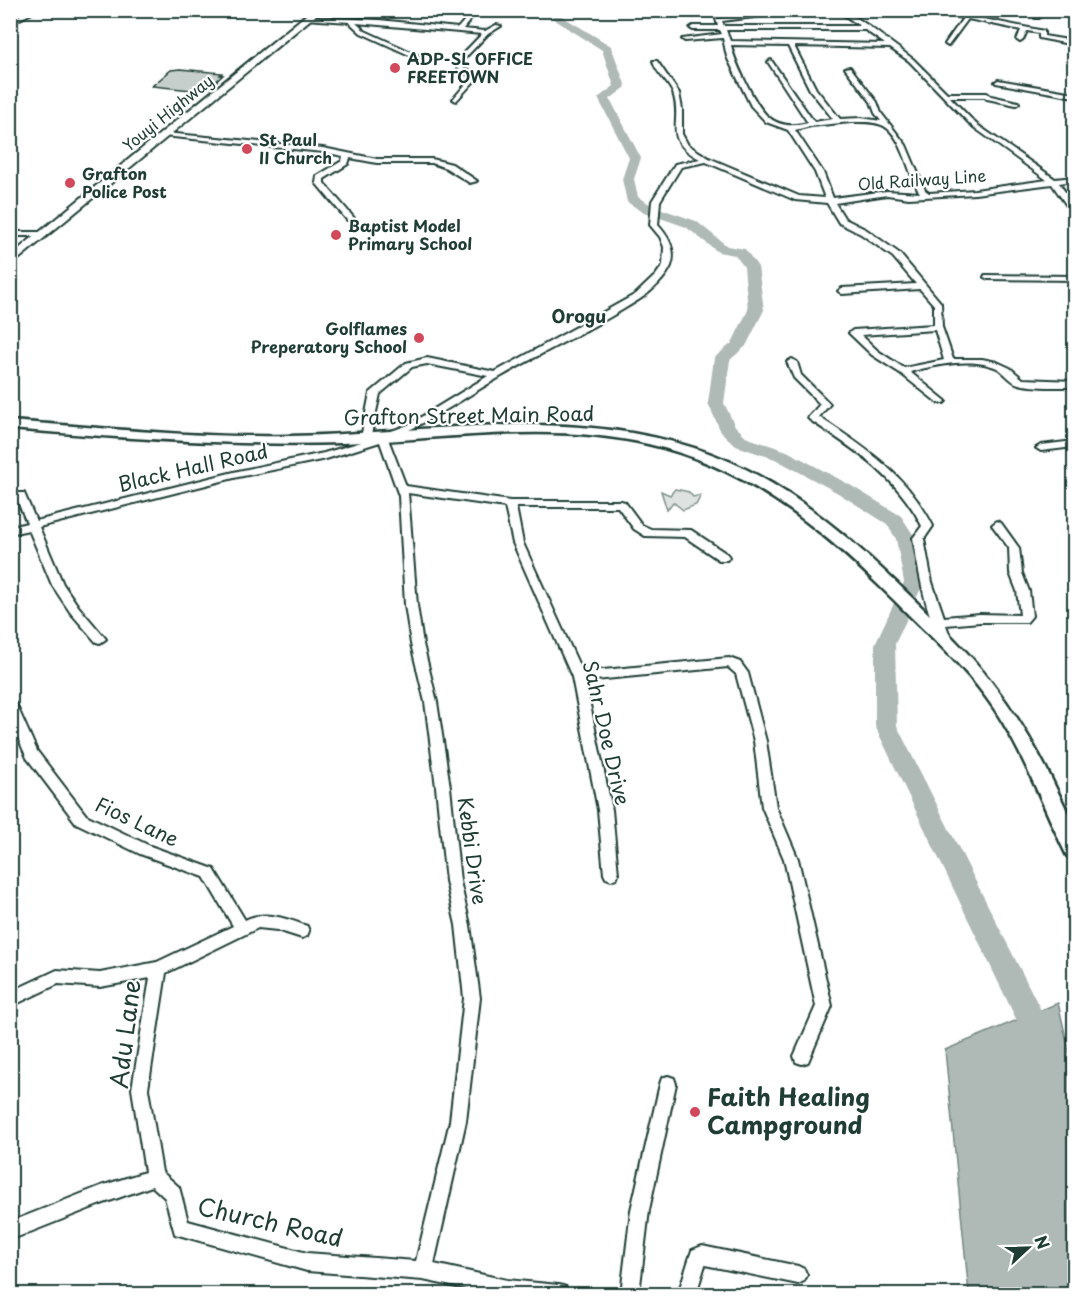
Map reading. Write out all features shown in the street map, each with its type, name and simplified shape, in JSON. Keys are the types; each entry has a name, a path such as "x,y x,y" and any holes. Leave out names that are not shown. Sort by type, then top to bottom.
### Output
{"main road":[{"name":"Youyi Highway","path":"10,262 313,15"}],"street":[{"path":"10,22 36,10"},
{"path":"292,10 351,21 486,33"},
{"path":"340,10 380,18"},
{"path":"811,10 718,20 727,39 730,57 740,81 759,113 781,127 790,128 812,124 872,121 889,126"},
{"path":"826,10 841,11 911,60 974,125 1054,182 1073,206"},
{"path":"928,10 1025,28 1042,32 1041,38 1074,43"},
{"path":"1037,17 1046,10"},
{"path":"459,31 470,16"},
{"path":"418,27 428,17"},
{"path":"948,44 966,18"},
{"path":"351,21 368,35 418,57"},
{"path":"456,99 476,76 462,69 457,63 486,33 498,26"},
{"path":"693,28 868,28"},
{"path":"1020,40 1025,28"},
{"path":"685,39 727,39 791,45 891,46"},
{"path":"791,45 813,90 839,122"},
{"name":"Old Railway Line","path":"654,62 677,95 678,132 685,149 798,198 830,201 886,193 909,196 975,192 1074,179"},
{"path":"771,62 812,124"},
{"path":"848,68 903,144 922,191 927,195"},
{"path":"998,82 1074,95"},
{"path":"946,95 987,95 989,98 1016,103"},
{"path":"790,128 819,172 830,201 842,221 864,232 896,255 938,305 938,327 949,361"},
{"path":"165,135 323,150 377,161 417,160 443,164 473,181"},
{"path":"346,154 345,162 323,174 320,183 350,218"},
{"name":"Black Hall Road","path":"10,531 238,474 326,456 411,427 496,375 639,296 659,278 667,265 668,247 664,236 654,225 656,201 678,166 707,160"},
{"path":"10,234 43,234"},
{"path":"988,277 1074,278"},
{"path":"842,291 923,286"},
{"path":"938,327 854,333 875,353 903,371 941,401"},
{"path":"366,438 375,393 409,365 428,361 496,375"},
{"path":"903,371 949,361 997,364 1005,368 1014,380 1021,382 1074,384"},
{"path":"792,362 797,376 825,404 813,418 908,490 921,511 928,526 918,538 934,623 980,618 1014,620 1023,619 1026,616 1023,591 1016,573 1014,548 996,525"},
{"name":"Grafton Street Main Road","path":"10,425 248,441 383,438 454,432 595,431 649,440 697,453 764,484 810,514 934,623 946,643 986,684 1012,725 1051,795 1074,849"},
{"name":"Kebbi Drive","path":"383,438 404,496 413,615 431,702 453,881 463,924 472,998 459,1121 423,1271"},
{"path":"1041,448 1074,444"},
{"path":"401,489 510,504 621,504 638,527 649,533 687,532 723,557"},
{"path":"20,495 58,585 74,609 100,639"},
{"name":"Sahr Doe Drive","path":"510,504 518,543 578,677 605,810 611,874"},
{"path":"578,677 729,662 736,665 742,674 760,741 770,807 791,859 824,1006 802,1056"},
{"name":"Fios Lane","path":"10,704 32,754 81,819 145,850 209,873 242,928"},
{"path":"10,1000 57,977 100,980 159,969 257,921 277,923 302,931"},
{"name":"Adu Lane","path":"154,1177 140,1089 159,969"},
{"path":"630,1294 640,1210 668,1084"},
{"path":"10,1230 154,1177"},
{"name":"Church Road","path":"154,1177 173,1192 181,1228 307,1262 423,1271 507,1289 559,1294"},
{"path":"687,1294 698,1256 702,1255 798,1275"}],"shaded area":[{"path":"675,489 689,492 693,497 701,495 696,505 683,510 673,502 667,510 661,491 670,495"},
{"path":"1058,1003 1074,1072 1074,1294 969,1294 945,1050"}],"building":[{"path":"171,70 222,73 220,75 223,75 210,87 201,91 152,86"}],"waterway":[{"path":"558,10 555,16 607,48 620,87 604,98 635,158 628,179 632,199 648,209 691,224 723,249 740,252 751,267 756,310 738,346 722,358 716,403 727,428 742,442 781,455 844,489 894,520 906,539 914,582 885,644 886,726 1041,1040"}],"place":[{"name":"ADP-SL OFFICE FREETOWN","path":"395,68"},
{"name":"St Paul II Church","path":"247,149"},
{"name":"Grafton Police Post","path":"70,183"},
{"name":"Baptist Model Primary School","path":"336,235"},
{"name":"Golflames Preperatory School","path":"419,338"},
{"name":"Faith Healing Campground","path":"695,1112"}],"district":[{"name":"Orogu","path":"579,317"}]}
